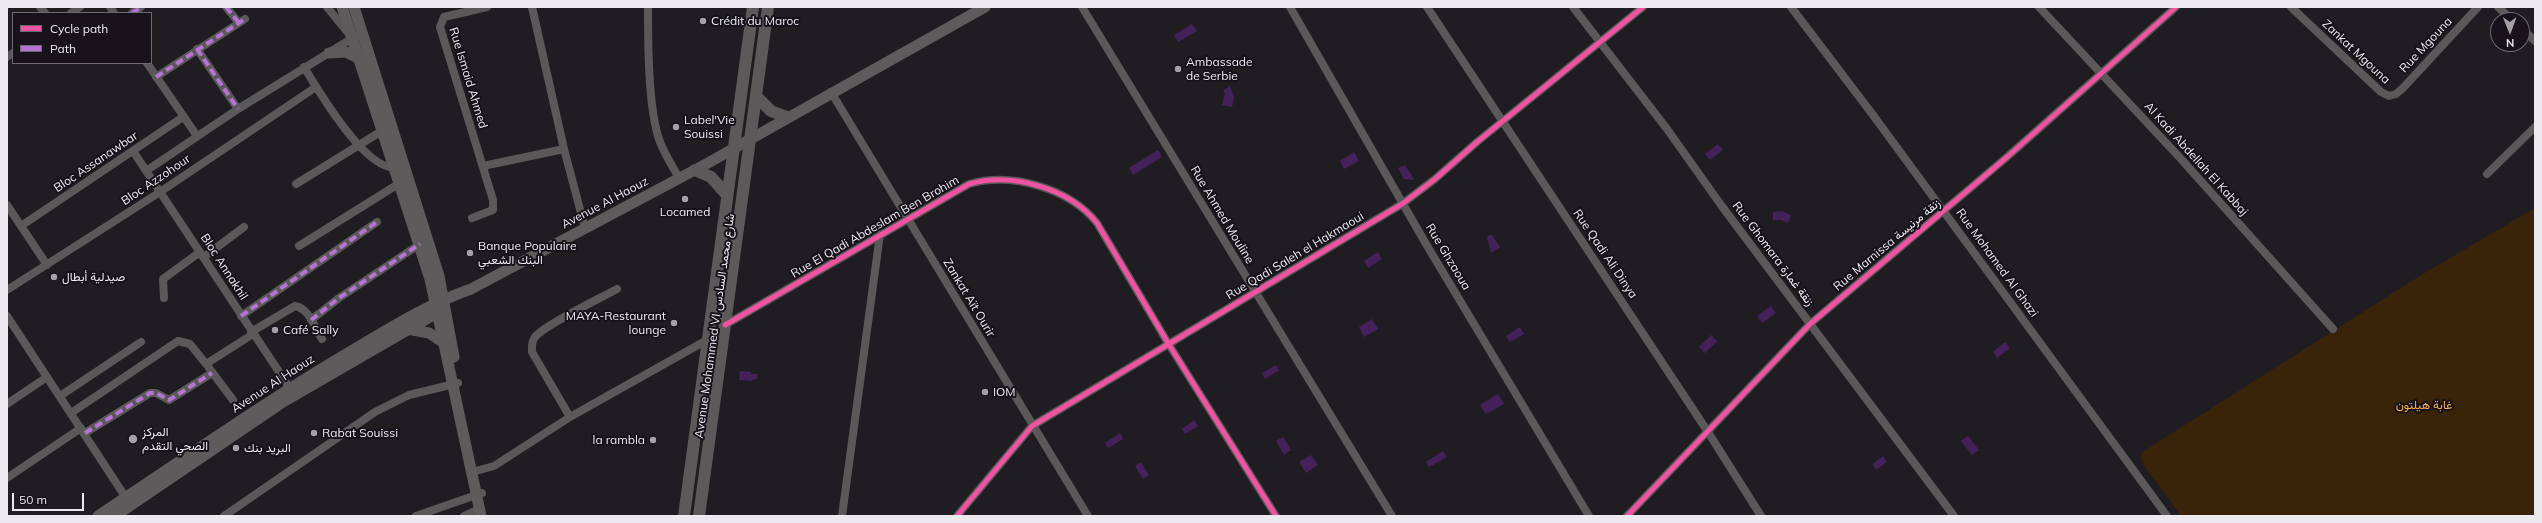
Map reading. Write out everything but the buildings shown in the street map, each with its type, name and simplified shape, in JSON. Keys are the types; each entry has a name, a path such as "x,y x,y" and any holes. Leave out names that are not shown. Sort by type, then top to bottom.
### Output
{"main road":[{"path":"342,7 358,35 400,166 441,305 483,514"},
{"path":"354,7 360,60 388,127"},
{"name":"Avenue Mohammed VI شارع محمد السادس","path":"684,516 753,7"},
{"name":"Avenue Mohammed VI شارع محمد السادس","path":"700,516 768,7"},
{"name":"Avenue Al Haouz","path":"98,516 128,502 292,392 441,305 694,170 985,7"},
{"path":"329,53 346,52 360,60"},
{"path":"756,96 771,110 787,117"},
{"path":"400,166 400,182 441,305 444,343 456,384"},
{"path":"694,170 711,177 727,195"},
{"name":"Avenue Al Haouz","path":"292,392 407,328 441,305"},
{"path":"407,328 429,333 444,343"},
{"name":"Avenue Al Haouz","path":"115,516 128,502"}],"street":[{"path":"156,77 242,21 226,7"},
{"path":"327,7 358,35"},
{"name":"Rue Ismaid Ahmed","path":"472,218 489,212 494,206 440,27 444,17 488,7"},
{"path":"532,7 564,149 585,228"},
{"path":"648,7 653,103 656,128 660,143 679,178"},
{"name":"Rue Ahmed Mouline","path":"1082,7 1392,516"},
{"name":"Rue Ghzaoua","path":"1290,7 1402,204 1589,516"},
{"name":"Rue Qadi Ali Dinya","path":"1427,7 1708,432 1761,516"},
{"name":"Rue Ghomara زنقة غمارة","path":"1573,7 1954,516"},
{"name":"Rue Qadi Saleh el Hakmaoui","path":"958,516 1032,426 1168,343 1402,204 1435,179 1503,121 1601,43 1643,7"},
{"name":"Rue Mohamed Al Ghazi","path":"1791,7 1944,211 2167,516"},
{"name":"Al Kadi Abdellah El Kabbaj","path":"2039,7 2103,74 2333,329"},
{"name":"Rue Marnissa زنقة مرنيسة","path":"1627,516 1810,324 2103,74 2176,7"},
{"name":"Zankat Mgouna","path":"2291,7 2381,92 2389,96"},
{"name":"Rue Mgouna","path":"2389,96 2396,94 2403,88 2478,7"},
{"name":"Bloc Azzohour","path":"146,171 238,109 358,35"},
{"path":"197,50 238,109"},
{"path":"148,64 197,136"},
{"path":"304,67 316,87 358,145 369,156 382,165 400,166"},
{"name":"Bloc Azzohour","path":"7,290 160,192 316,87"},
{"name":"Zankat Aït Ourir","path":"831,92 1032,426 1088,516"},
{"name":"Bloc Assanawbar","path":"21,226 183,117"},
{"path":"296,184 388,127"},
{"path":"2487,174 2535,127"},
{"path":"483,166 564,149"},
{"name":"Bloc Annakhil","path":"133,151 292,392"},
{"name":"Rue El Qadi Abdeslam Ben Brohim","path":"725,325 848,255 906,218 954,191 980,181 1007,181 1027,184 1060,195 1088,212 1097,223 1168,343 1276,516"},
{"path":"299,246 400,182"},
{"path":"7,204 47,265"},
{"path":"241,316 377,222"},
{"path":"164,298 163,279 244,227"},
{"path":"842,516 880,234"},
{"path":"311,320 339,298 420,244"},
{"path":"570,417 532,352 532,342 536,336 554,324 617,289"},
{"path":"206,364 295,306 300,307 311,320 322,339"},
{"path":"7,316 10,327 60,396 128,502"},
{"path":"475,472 494,466 570,417 707,340"},
{"path":"71,413 178,341 190,344 233,400"},
{"path":"60,396 141,342"},
{"path":"7,478 83,431 150,393 156,393 169,400 212,373"},
{"path":"7,404 47,377"},
{"path":"224,516 375,412 409,395 456,384"},
{"path":"416,516 479,494"},
{"path":"464,516 483,514"}],"green space":[{"name":"غابة هيلتون","path":"2535,208 2535,516 2181,516 2141,461 2141,456 2144,451 2423,274"}],"shaded area":[{"path":"1192,24 1197,31 1178,42 1174,35"},
{"path":"1230,86 1234,97 1232,107 1222,105 1225,94 1223,90"},
{"path":"1718,144 1723,150 1710,160 1705,154"},
{"path":"1158,150 1162,157 1133,175 1129,168"},
{"path":"1354,152 1359,161 1344,169 1340,161"},
{"path":"1405,165 1414,179 1413,180 1404,179 1398,168"},
{"path":"1782,211 1791,215 1788,223 1781,220 1773,220 1773,212"},
{"path":"1489,235 1492,235 1500,247 1491,253 1487,238"},
{"path":"1378,252 1382,259 1368,268 1364,261"},
{"path":"1771,306 1776,313 1762,323 1757,316"},
{"path":"1372,319 1378,329 1364,337 1359,327"},
{"path":"1520,327 1524,334 1510,342 1506,336"},
{"path":"1711,335 1717,341 1705,353 1699,347"},
{"path":"2005,342 2010,348 1997,358 1993,352"},
{"path":"1276,365 1279,370 1265,379 1262,373"},
{"path":"740,371 757,374 758,378 751,381 739,380"},
{"path":"1498,394 1504,404 1486,414 1480,405"},
{"path":"1194,420 1198,426 1185,434 1182,429"},
{"path":"1120,433 1123,439 1108,448 1105,443"},
{"path":"1968,436 1979,450 1972,455 1961,441"},
{"path":"1283,437 1291,450 1284,455 1276,441"},
{"path":"1443,451 1447,457 1429,467 1426,462"},
{"path":"1311,455 1318,465 1306,473 1299,462"},
{"path":"1883,456 1887,462 1876,470 1872,464"},
{"path":"1141,462 1149,475 1143,479 1135,466"}],"marked path":[{"path":"134,12 141,7"},
{"path":"226,7 239,23"},
{"path":"156,77 245,19"},
{"path":"197,49 238,109"},
{"path":"241,316 377,222"},
{"path":"311,320 339,298 420,244"},
{"path":"85,433 150,393 156,393 169,400 212,373"}],"cycle path":[{"path":"957,516 1032,426 1402,204 1435,179 1477,142 1643,7"},
{"path":"1627,516 1810,324 2007,157 2176,7"},
{"path":"725,325 969,184 1003,180 1039,186 1056,192 1071,200 1097,223 1168,343 1276,516"}],"place":[{"name":"Crédit du Maroc","path":"703,21"},
{"name":"Ambassade de Serbie","path":"1178,69"},
{"name":"Label'Vie Souissi","path":"676,127"},
{"name":"Locamed","path":"685,199"},
{"name":"Banque Populaire البنك الشعبي","path":"470,253"},
{"name":"صيدلية أبطال","path":"54,277"},
{"name":"MAYA-Restaurant lounge","path":"674,323"},
{"name":"Café Sally","path":"275,330"},
{"name":"IOM","path":"985,392"},
{"name":"Rabat Souissi","path":"314,433"},
{"name":"المركز الصحي التقدم","path":"133,439"},
{"name":"la rambla","path":"653,440"},
{"name":"البريد بنك","path":"236,448"}]}
